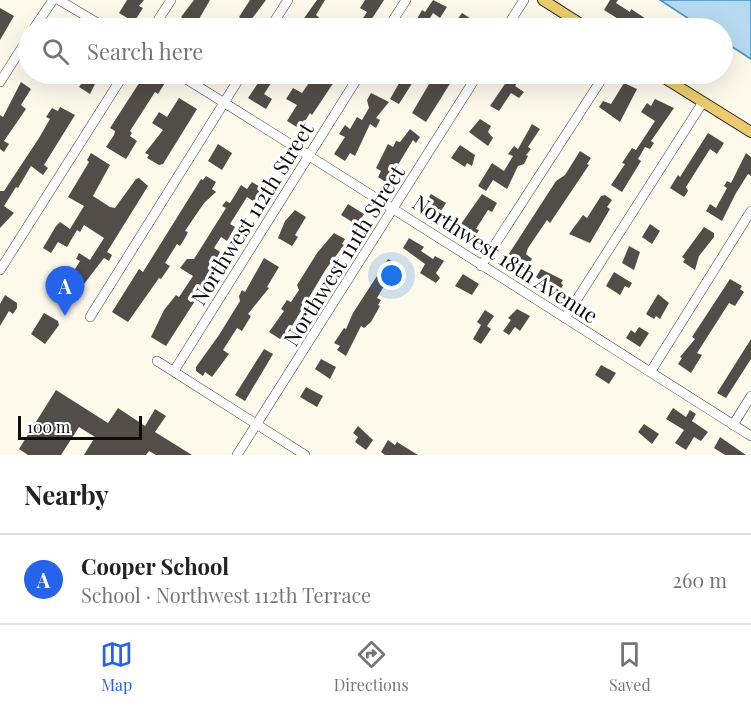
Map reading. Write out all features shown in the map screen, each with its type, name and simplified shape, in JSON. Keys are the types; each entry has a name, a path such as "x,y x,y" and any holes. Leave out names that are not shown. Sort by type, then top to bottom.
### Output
{"main road":[{"path":"543,0 571,18"},
{"path":"674,84 751,132"}],"street":[{"path":"41,18 53,0"},
{"path":"59,0 89,18"},
{"path":"159,18 171,0"},
{"path":"276,18 288,0"},
{"path":"394,18 406,0"},
{"path":"512,18 524,0"},
{"path":"0,82 18,54"},
{"path":"1,265 118,84"},
{"name":"Northwest 18th Avenue","path":"194,84 309,154 481,266 751,436"},
{"path":"90,317 236,84"},
{"name":"Northwest 112th Street","path":"174,371 354,84"},
{"name":"Northwest 111th Street","path":"237,455 472,84"},
{"path":"481,266 599,84"},
{"path":"565,318 703,102"},
{"path":"651,371 751,212"},
{"path":"157,361 305,455"},
{"path":"733,425 751,396"}],"water":[{"path":"660,0 751,0 751,59 733,47 733,18 688,18"}],"building":[{"path":"127,0 144,0 139,6 143,8 137,18 127,18 119,13"},
{"path":"194,0 210,0 200,18 181,17"},
{"path":"250,0 266,0 252,18 239,17"},
{"path":"317,0 325,0 316,15 319,18 304,18"},
{"path":"365,0 384,0 372,18 363,18 367,12 360,8"},
{"path":"433,0 447,7 440,18 433,13 430,18 418,18 422,10 425,12"},
{"path":"610,0 618,0 616,3 645,18 617,18 604,10"},
{"path":"0,8 14,16 0,40"},
{"path":"462,13 470,18 458,18"},
{"path":"20,84 31,89 21,105 26,109 4,141 9,144 4,152 0,149 0,115 3,117"},
{"path":"81,84 95,84 90,94 79,87"},
{"path":"138,84 164,84 158,94 155,92 130,131 132,133 130,136 137,141 126,159 106,147 115,131 110,128"},
{"path":"257,84 270,84 264,94 272,99 266,109 248,98"},
{"path":"308,84 333,84 300,129 287,121 297,105 286,99 293,88 302,93"},
{"path":"399,84 412,84 399,104 390,99"},
{"path":"429,84 450,84 426,122 412,113"},
{"path":"505,84 516,84 515,86 524,92 519,98 511,93 499,111 490,106"},
{"path":"623,84 637,89 620,122 599,107 603,101 611,104"},
{"path":"371,93 389,102 376,118 380,120 376,128 370,124 355,156 350,153 345,161 334,154 345,137 339,134 345,125 350,129 357,117 362,120 369,108 367,100"},
{"path":"179,98 197,109 163,164 159,165 147,158 149,155 145,153 163,130 152,123 159,112 167,117"},
{"path":"655,99 674,108 651,141 654,143 650,149 645,147 638,159 641,161 622,192 611,185 625,164 622,163 632,148 636,150 655,121 641,112 647,103 651,106"},
{"path":"60,107 75,115 44,165 48,168 43,175 31,166 18,188 16,187 4,206 14,213 0,228 0,191 4,191 39,138 50,119 46,117 52,108 58,111"},
{"path":"480,119 491,126 488,132 493,138 488,146 469,132"},
{"path":"532,124 540,129 528,147 531,149 526,155 528,156 524,164 518,166 507,189 493,180 486,191 478,186 492,163 504,171 513,156 508,154 514,146 518,149"},
{"path":"410,129 420,137 416,143 413,140 387,183 378,177 381,171 376,168 388,144 393,147 396,141 400,142"},
{"path":"708,133 724,143 717,154 710,149 686,187 688,191 684,197 670,188 678,175 680,177"},
{"path":"218,144 232,153 222,170 208,161"},
{"path":"460,145 475,155 472,166 467,163 465,167 451,158"},
{"path":"580,151 591,158 587,164 589,165 550,223 547,220 528,248 526,254 532,259 528,265 522,261 517,268 505,260 556,181 565,175"},
{"path":"91,153 110,165 93,196 110,207 115,208 136,179 139,178 148,186 107,252 112,255 109,261 104,258 74,297 68,294 73,285 67,282 80,261 76,259 79,253 90,260 104,238 84,225 80,232 77,230 67,247 58,242 51,253 43,248 56,226 60,222 70,229 84,206 68,197 89,162 87,160"},
{"path":"746,153 751,157 751,176 748,174 722,221 706,211 710,204 716,208 727,188 724,186 727,181 731,183"},
{"path":"206,176 216,182 212,189 216,192 204,203 185,231 188,232 180,246 177,244 165,263 170,266 128,322 112,312 139,269 143,272 201,179 203,180"},
{"path":"252,182 262,188 260,192 262,193 256,203 247,197 230,224 235,227 227,241 221,237 214,248 220,252 216,260 220,262 166,346 151,337 164,310 176,295 179,297 193,276 180,268 187,259 194,259 226,208 222,206 226,201 230,203 241,185 247,189"},
{"path":"431,194 446,203 439,214 423,207"},
{"path":"482,194 497,203 492,212 488,210 476,229 479,230 474,238 470,236 468,238 456,231"},
{"path":"605,195 612,200 607,207 610,209 590,243 569,234 583,215 587,218 601,196"},
{"path":"348,204 364,214 357,225 341,215"},
{"path":"295,210 306,217 295,235 298,237 292,246 278,238 285,221"},
{"path":"650,224 660,231 652,244 642,237"},
{"path":"704,227 714,233 714,237 699,256 695,270 683,262 685,259 682,257"},
{"path":"334,233 345,239 342,244 344,245 326,269 283,341 269,332 284,311 281,309 287,300 291,302 299,290 297,285 317,253"},
{"path":"409,238 424,247 421,251 433,259 435,256 444,261 436,273 440,278 436,283 420,273 425,264 403,248"},
{"path":"629,246 640,252 634,270 622,263"},
{"path":"264,258 279,267 267,287 269,288 248,314 251,316 242,331 237,328 223,350 229,354 212,377 205,372 203,376 196,371 196,367 219,335 240,301 239,296 242,290 245,292"},
{"path":"388,259 397,264 377,298 381,300 378,305 380,306 371,322 364,328 361,326 346,356 337,350 340,346 334,343 344,328 346,329 353,313"},
{"path":"541,269 563,280 558,294 536,277"},
{"path":"614,272 632,283 629,288 625,286 620,295 606,286"},
{"path":"463,274 479,284 472,295 455,286"},
{"path":"730,279 742,286 740,289 744,292 735,306 729,303 697,353 702,355 691,373 678,364 682,358 680,357 695,339 692,337"},
{"path":"658,294 669,303 660,319 656,316 654,319 646,314"},
{"path":"5,295 17,303 17,308 13,314 9,311 0,326 0,304"},
{"path":"517,309 530,316 520,331 515,327 509,335 503,331 511,320 508,318"},
{"path":"485,310 494,316 487,326 491,329 481,344 473,339 481,325 477,322"},
{"path":"44,313 58,321 59,325 45,344 31,334"},
{"path":"639,327 649,333 640,347 626,338 631,330 635,333"},
{"path":"751,339 751,359 726,398 717,393"},
{"path":"264,349 273,354 245,401 235,395"},
{"path":"321,359 336,367 330,379 315,369"},
{"path":"601,365 616,373 609,384 595,375"},
{"path":"306,387 323,396 317,407 300,397"},
{"path":"56,390 108,423 118,408 145,426 155,409 166,416 155,432 192,455 156,455 149,451 146,455 84,455 95,437 79,427 61,455 28,455 19,449"},
{"path":"673,408 686,417 690,410 696,414 692,421 708,432 701,441 694,437 686,450 675,443 684,430 666,419"},
{"path":"644,424 659,434 652,444 638,432"},
{"path":"358,426 373,440 366,450 355,442 358,437 353,433"},
{"path":"720,437 746,455 725,455 714,448"},
{"path":"388,440 395,445 397,442 418,455 385,455 381,452"}],"place":[{"name":"Cooper School","path":"65,316"}]}
